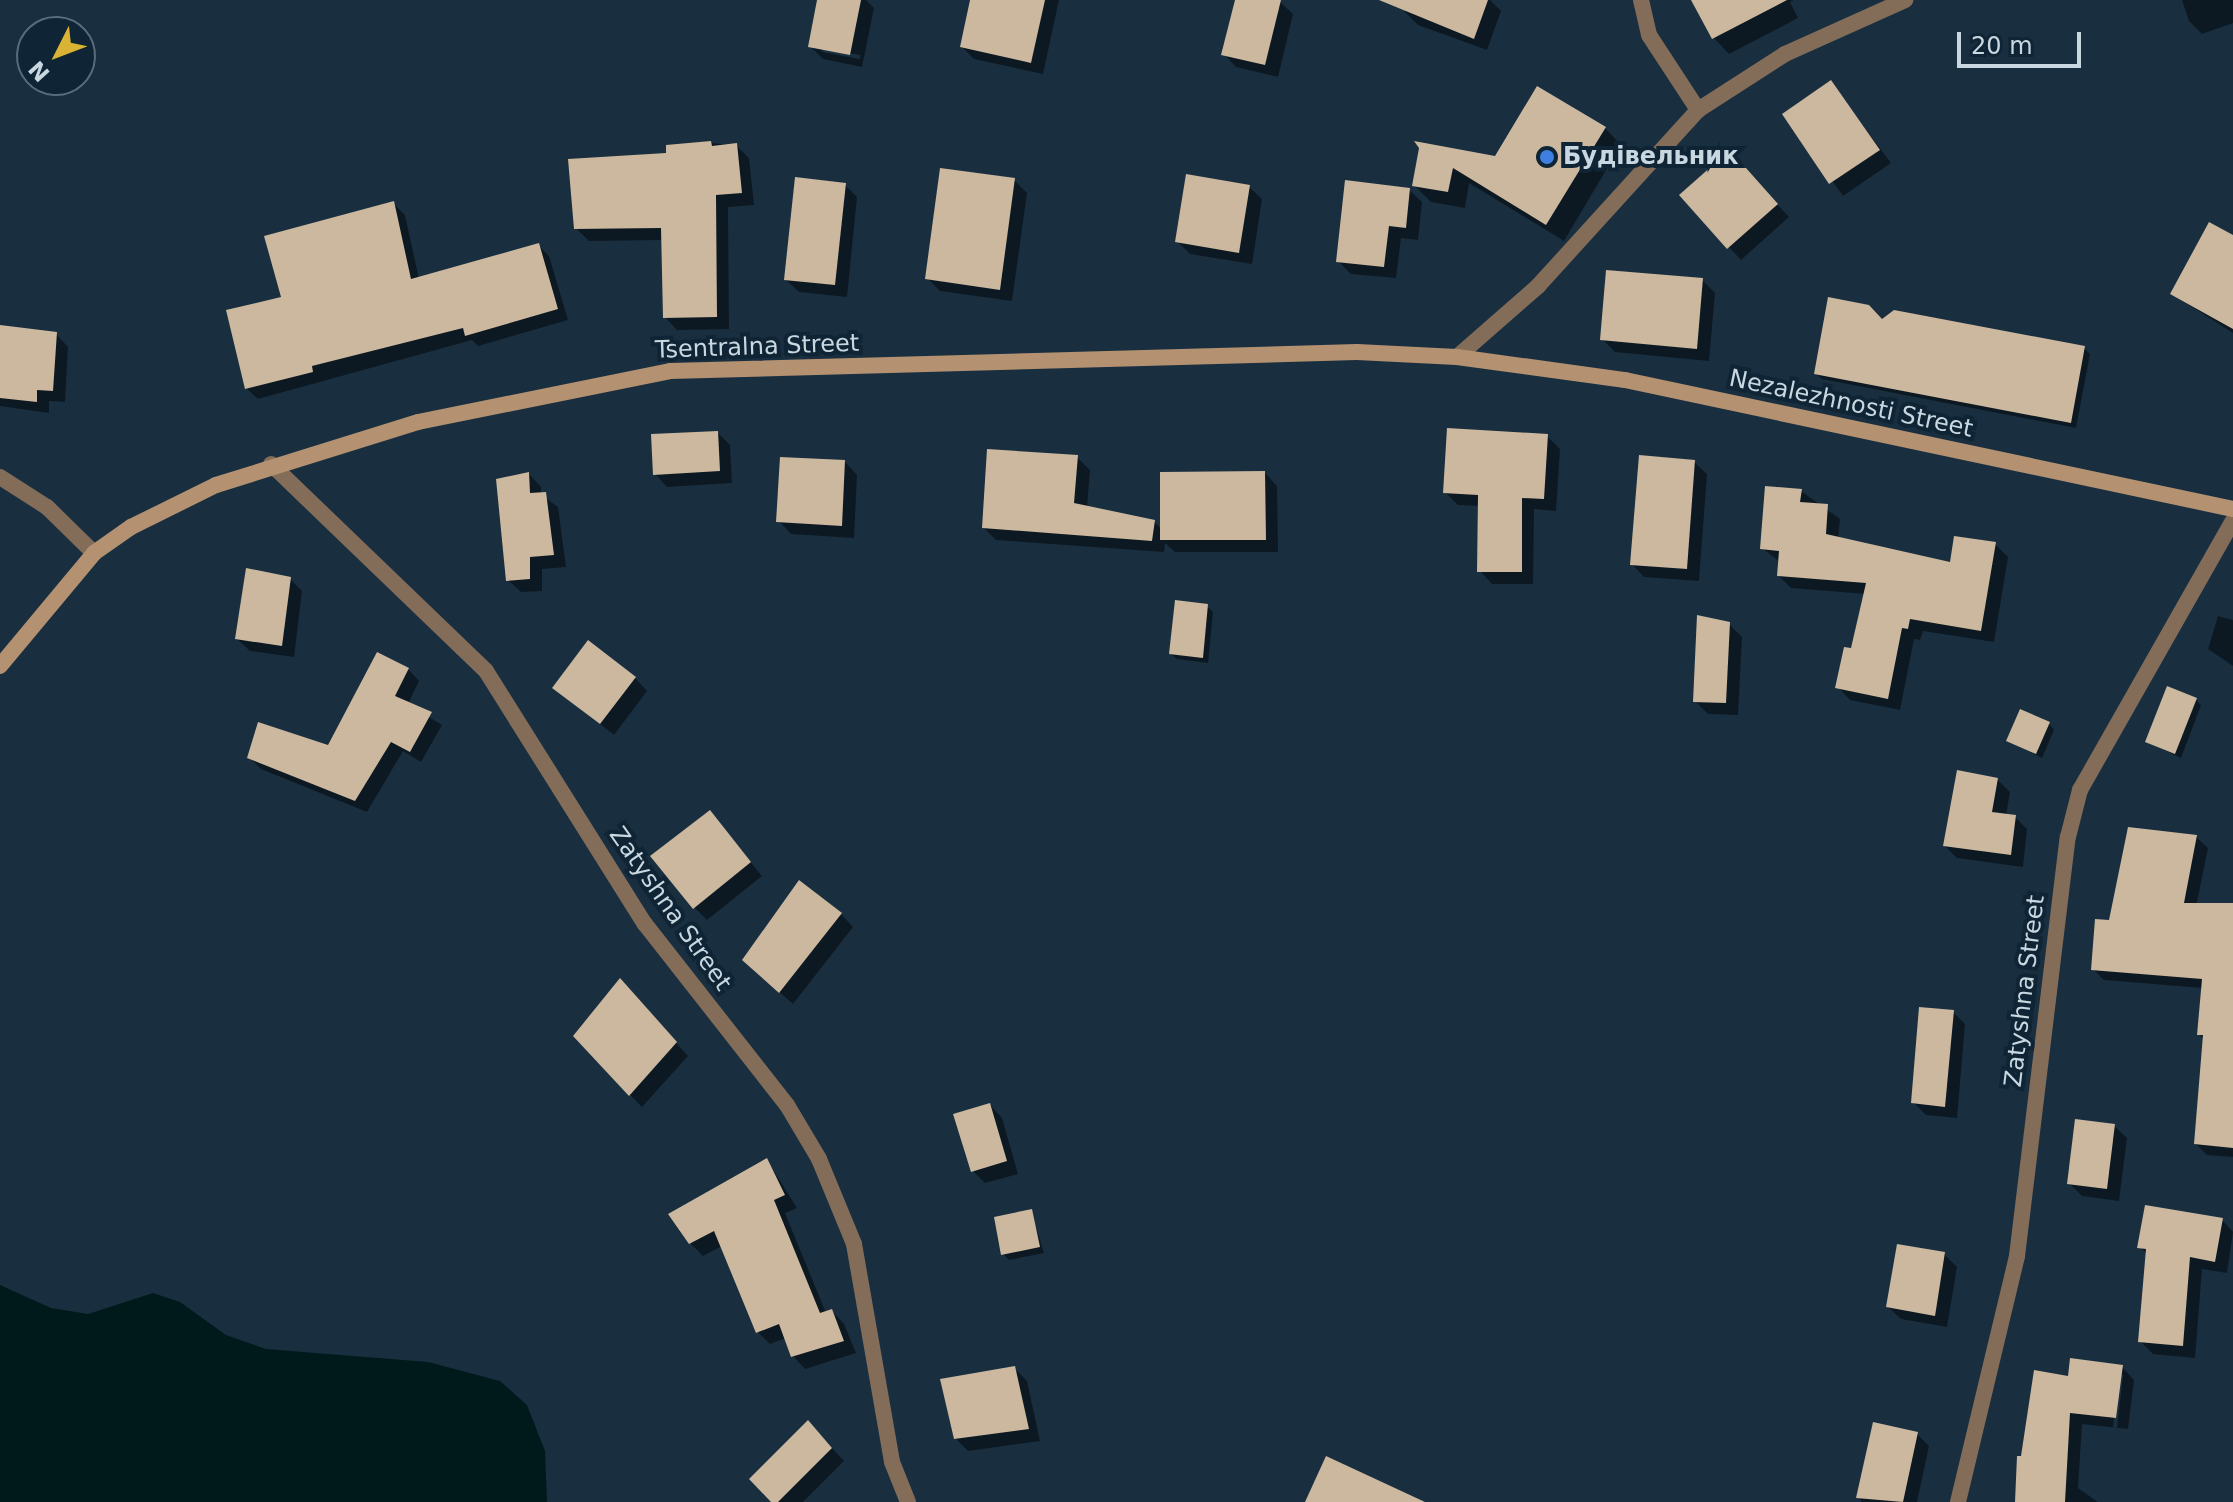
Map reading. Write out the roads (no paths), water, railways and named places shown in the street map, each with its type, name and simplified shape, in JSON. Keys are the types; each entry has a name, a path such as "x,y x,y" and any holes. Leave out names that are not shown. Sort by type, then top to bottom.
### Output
{"street":[{"path":"1641,0 1649,35 1698,110"},
{"path":"1457,357 1519,306 1698,110 1785,54 1905,0"},
{"name":"Tsentralna Street","path":"0,666 94,553 175,504 271,464 418,422 670,371 1357,352 1457,357"},
{"name":"Nezalezhnosti Street","path":"1457,357 1625,380 2233,509"},
{"name":"Zatyshna Street","path":"271,464 486,671 645,924 787,1105 819,1159 854,1244 892,1462 908,1502"},
{"path":"0,477 47,507 94,553"},
{"name":"Zatyshna Street","path":"1958,1502 2017,1256 2068,837 2080,790 2233,521"}],"place":[{"name":"Будівельник","path":"1547,157"}]}
